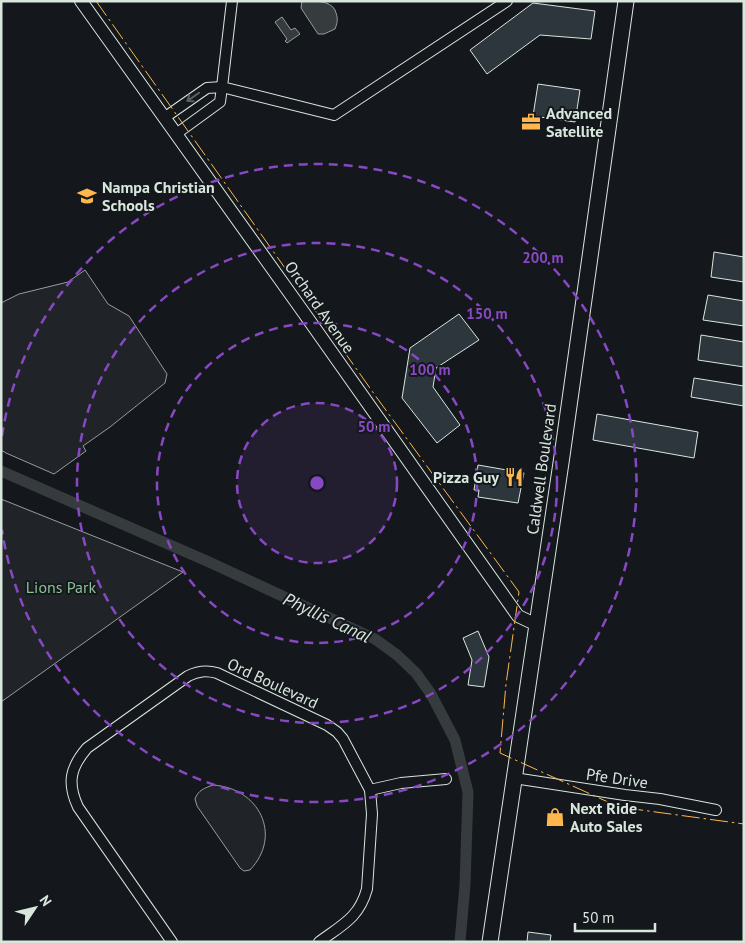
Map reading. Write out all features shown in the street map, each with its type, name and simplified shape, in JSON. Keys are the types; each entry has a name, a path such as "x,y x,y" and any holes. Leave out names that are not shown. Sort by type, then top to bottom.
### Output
{"main road":[{"name":"Caldwell Boulevard","path":"490,942 626,1"}],"street":[{"name":"Orchard Avenue","path":"81,1 518,616 537,624"},
{"path":"176,134 220,102 232,1"},
{"path":"164,118 207,88 222,87 334,115 507,1"},
{"name":"Ord Boulevard","path":"172,942 78,808 70,781 79,758 87,748 188,676 206,670 234,681 327,725 337,732 370,790 372,814 367,889 364,899 359,910 349,920 319,942"},
{"name":"Pfe Drive","path":"514,778 660,799 716,810"},
{"path":"370,790 400,783 446,779"}],"green space":[{"path":"85,270 108,304 129,316 167,374 165,383 83,446 86,451 54,474 1,450 1,303 19,294 68,282"},
{"name":"Lions Park","path":"1,499 183,572 1,702"},
{"path":"213,785 229,788 243,795 254,804 261,816 265,829 265,842 260,856 250,870 244,871 240,868 197,806 195,799 198,793"}],"shaded area":[{"path":"302,1 321,2 333,7 337,17 335,29 324,34 318,34 301,8"},
{"path":"282,17 291,30 295,28 300,34 287,43 285,41 287,39 275,22"}],"building":[{"path":"533,3 595,11 591,39 540,35 487,74 470,50"},
{"path":"538,84 580,90 575,122 533,116"},
{"path":"714,252 744,257 744,282 711,277"},
{"path":"708,295 744,301 744,326 703,320"},
{"path":"459,314 479,340 436,368 433,387 460,425 437,443 402,398 410,348"},
{"path":"701,335 744,342 744,367 698,360"},
{"path":"694,378 744,386 744,406 691,397"},
{"path":"597,414 698,432 694,458 593,440"},
{"path":"478,465 524,473 518,503 478,497 479,490 474,490"},
{"path":"478,631 489,657 484,687 468,685 472,660 463,638"},
{"path":"528,932 551,935 550,942 527,942"}],"waterway":[{"name":"Phyllis Canal","path":"1,471 209,562 375,639 397,655 416,673 431,694 455,740 468,792 465,885 460,942"}],"power":[{"path":"96,1 377,398 519,592 506,684 500,753 619,807 744,824"}],"place":[{"name":"Advanced Satellite","path":"531,122"},
{"name":"Nampa Christian Schools","path":"87,196"},
{"name":"Pizza Guy","path":"514,477"},
{"name":"Next Ride Auto Sales","path":"555,817"}]}
